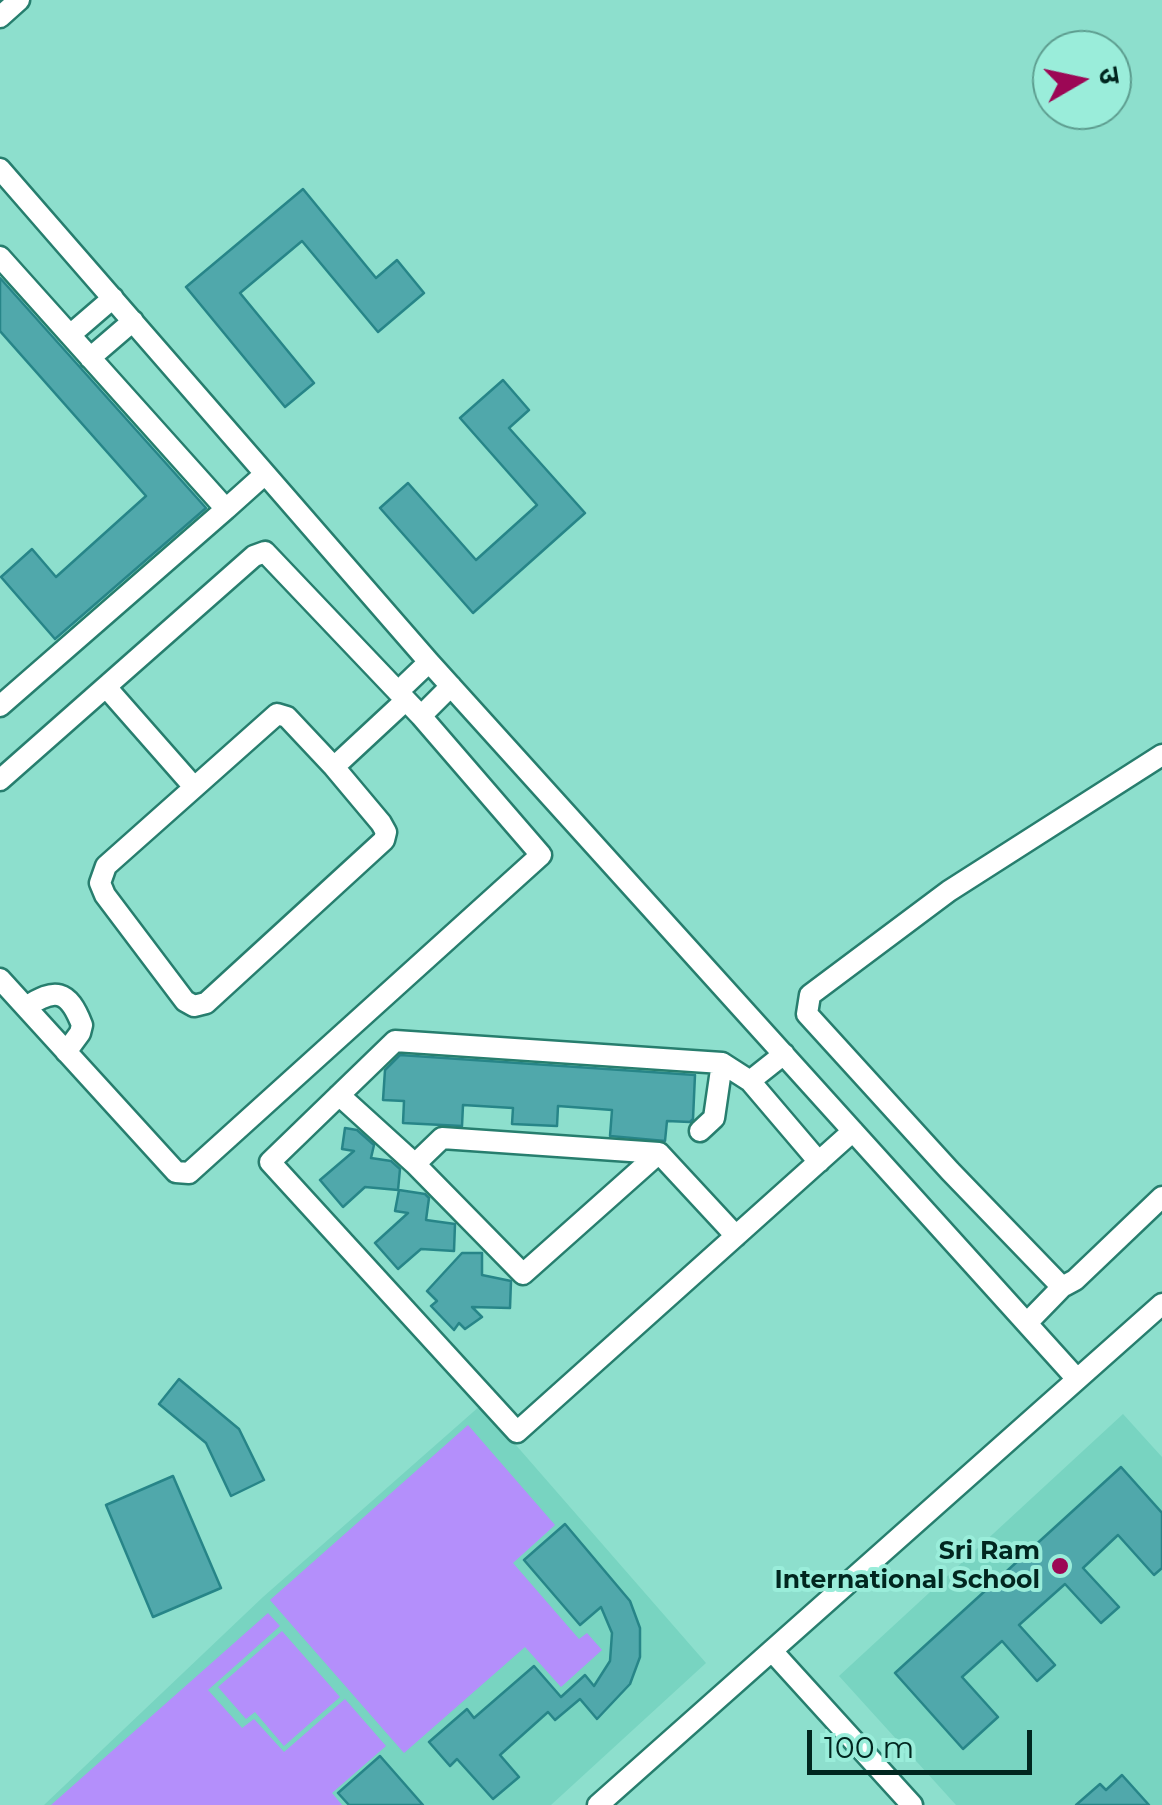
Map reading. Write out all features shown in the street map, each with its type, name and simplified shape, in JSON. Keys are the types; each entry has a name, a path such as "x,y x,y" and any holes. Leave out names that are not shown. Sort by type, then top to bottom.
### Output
{"street":[{"path":"0,16 19,0"},
{"path":"0,169 451,686 1077,1380"},
{"path":"0,257 226,509"},
{"path":"70,334 113,298"},
{"path":"90,358 132,321"},
{"path":"0,706 265,474"},
{"path":"0,780 254,556 265,552 406,693 420,716 540,852 539,859 188,1173 176,1172 0,979"},
{"path":"334,767 406,693 430,662"},
{"path":"420,716 451,686"},
{"path":"106,687 194,787"},
{"path":"277,714 286,717 334,767 382,823 384,840 206,1003 194,1006 174,986 100,883 106,866 277,714"},
{"path":"1062,1287 807,1014 806,1002 810,995 949,892 1162,756"},
{"path":"26,1007 48,993 64,1000 82,1025 66,1052"},
{"path":"818,1162 750,1082 722,1063 395,1040 270,1162 517,1432 853,1131"},
{"path":"750,1082 784,1054"},
{"path":"700,1130 714,1118 722,1063"},
{"path":"338,1095 415,1164 523,1274 659,1154"},
{"path":"415,1164 442,1138 659,1154 736,1236"},
{"path":"1027,1324 1162,1197"},
{"path":"608,1802 772,1650 1162,1304"},
{"path":"772,1650 912,1805"}],"shaded area":[{"path":"481,1405 706,1663 551,1805 44,1805 263,1597"},
{"name":"Sri Ram International School","path":"1123,1414 1162,1457 1162,1805 956,1805 839,1676"},
{"path":"468,1425 555,1525 513,1563 579,1639 587,1633 602,1650 561,1687 525,1647 404,1753 270,1600"},
{"path":"268,1613 280,1626 208,1690 242,1728 254,1719 284,1752 345,1699 386,1746 332,1793 342,1805 51,1805"},
{"path":"282,1631 340,1697 284,1746 255,1712 246,1719 218,1687"}],"building":[{"path":"303,189 376,278 397,260 424,293 378,332 302,241 240,293 314,383 285,407 186,287"},
{"path":"0,278 206,508 55,639 1,577 32,549 56,577 146,496 0,331"},
{"path":"503,380 529,410 509,428 585,513 473,613 380,508 408,483 476,560 537,505 460,418"},
{"path":"400,1055 695,1075 693,1119 667,1121 665,1141 610,1136 612,1110 558,1106 557,1126 512,1124 513,1108 463,1105 462,1126 403,1123 404,1101 383,1100 385,1070"},
{"path":"345,1128 357,1130 374,1145 371,1158 391,1161 400,1169 398,1190 365,1187 343,1207 320,1180 354,1151 342,1149"},
{"path":"399,1190 429,1198 426,1220 455,1224 454,1251 421,1249 398,1269 375,1243 408,1213 395,1211"},
{"path":"462,1253 482,1253 482,1275 511,1281 510,1308 472,1307 482,1317 465,1329 459,1323 454,1330 431,1306 437,1301 427,1291"},
{"path":"179,1379 239,1429 264,1480 231,1496 206,1443 159,1404"},
{"path":"1121,1467 1162,1513 1162,1568 1154,1575 1118,1535 1083,1568 1119,1607 1101,1623 1065,1584 1019,1625 1055,1665 1037,1681 1002,1641 962,1677 998,1717 963,1749 895,1673"},
{"path":"173,1476 221,1588 153,1617 106,1505"},
{"path":"565,1524 630,1601 640,1628 640,1657 630,1684 597,1719 580,1699 555,1720 548,1712 500,1755 519,1777 493,1799 457,1759 450,1766 429,1742 467,1709 474,1718 534,1666 561,1697 585,1675 594,1686 610,1661 612,1633 601,1607 580,1625 524,1560"},
{"path":"380,1756 423,1805 349,1805 338,1793"},
{"path":"1122,1775 1149,1805 1076,1805 1100,1784 1106,1790"}],"place":[{"name":"Sri Ram International School","path":"1060,1566"}]}
